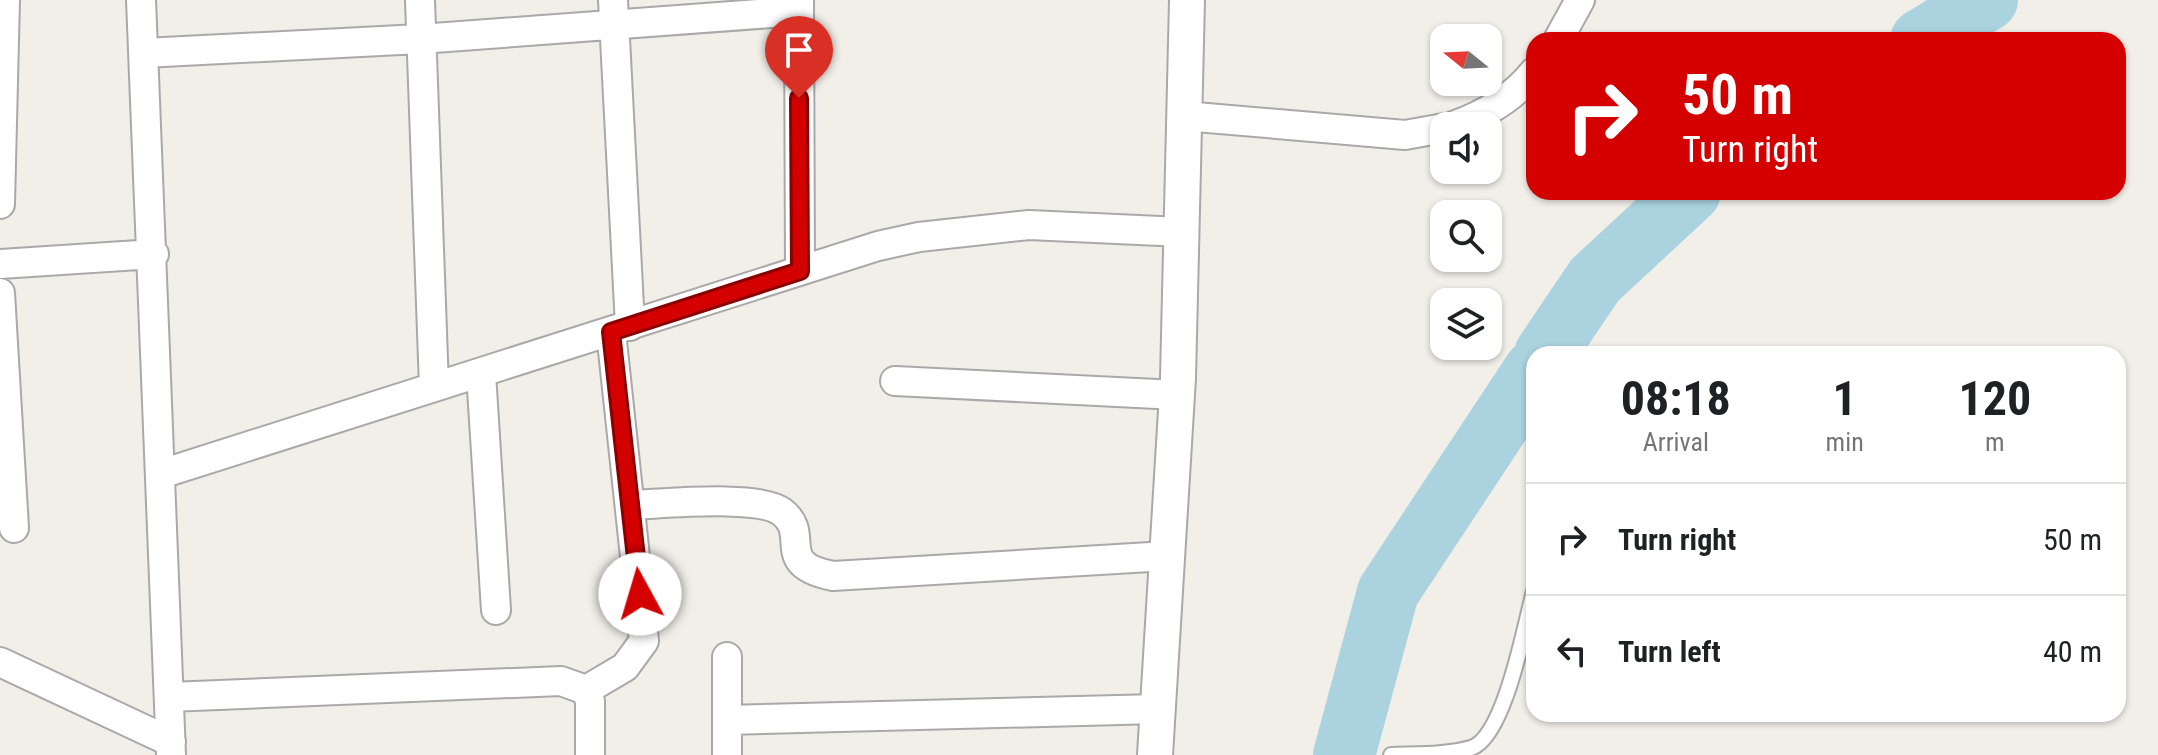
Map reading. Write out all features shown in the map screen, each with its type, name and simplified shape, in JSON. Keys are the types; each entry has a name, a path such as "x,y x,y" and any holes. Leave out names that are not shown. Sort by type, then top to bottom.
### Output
{"street":[{"path":"0,204 5,0"},
{"path":"0,662 171,749 154,254 141,0"},
{"path":"420,0 434,387"},
{"path":"1155,755 1177,395 1187,0"},
{"path":"1562,32 1580,0"},
{"path":"144,53 420,39 614,12 799,6 800,271"},
{"path":"586,690 625,667 644,641 630,505 621,329 614,12"},
{"path":"1487,112 1526,82"},
{"path":"1184,116 1405,135 1430,131"},
{"path":"161,474 800,271 919,237 1029,225 1182,232"},
{"path":"0,264 154,254"},
{"path":"0,293 14,528"},
{"path":"481,373 496,610"},
{"path":"895,381 1177,395"},
{"path":"630,505 760,502 782,513 793,526 796,556 811,572 833,576 1167,556"},
{"path":"727,657 727,755"},
{"path":"169,697 561,681 586,690"},
{"path":"586,690 590,701 590,755"},
{"path":"727,720 1158,709"}],"lane":[{"path":"1391,755 1444,753 1475,747 1490,734 1501,711 1526,620"}],"waterway":[{"path":"1934,32 1987,0"},
{"path":"1550,346 1595,280 1681,200"},
{"path":"1344,755 1388,592 1526,383"}],"route":[{"path":"640,594 611,332 800,271 799,98"}]}
